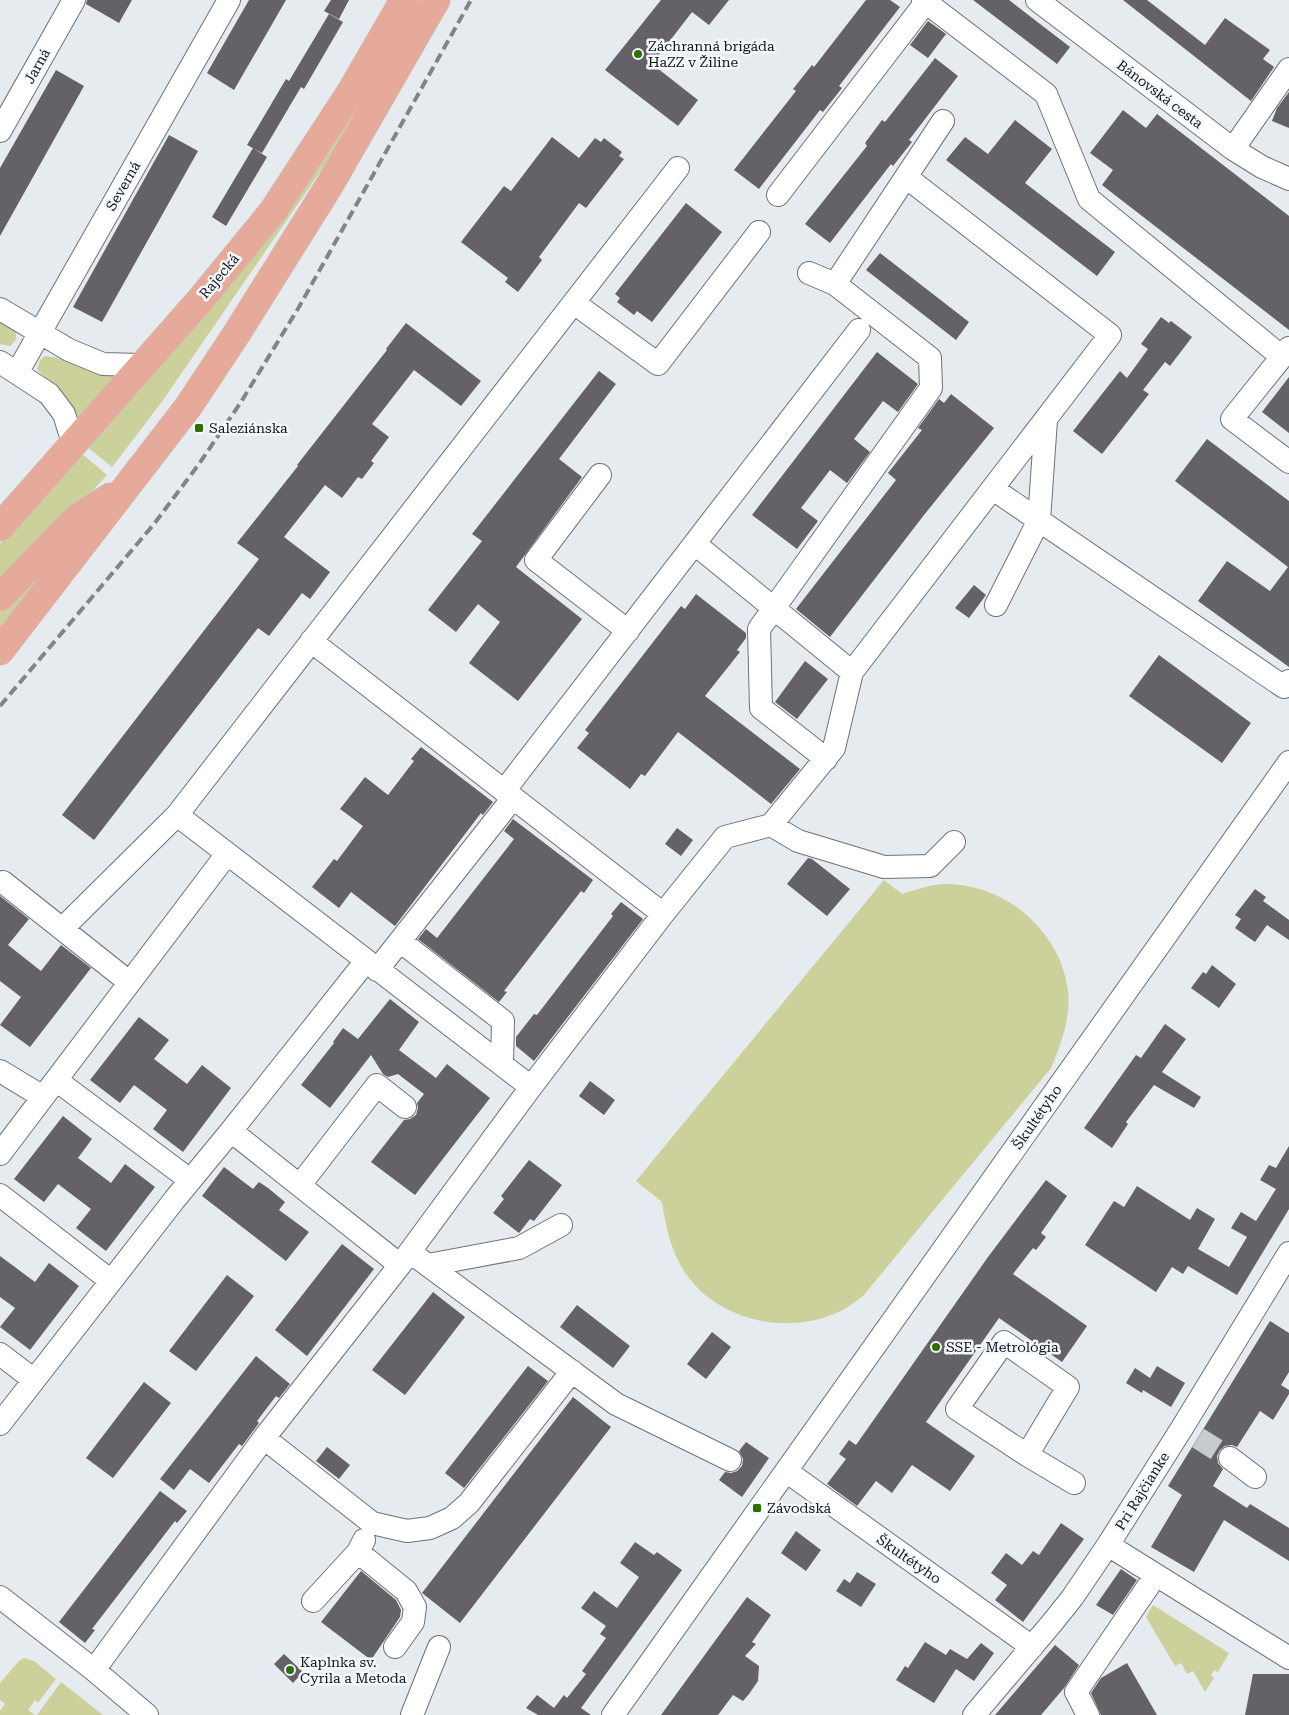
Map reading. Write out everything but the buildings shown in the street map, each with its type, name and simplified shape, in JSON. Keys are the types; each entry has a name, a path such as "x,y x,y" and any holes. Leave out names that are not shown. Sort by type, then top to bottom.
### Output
{"main road":[{"name":"Rajecká","path":"0,527 201,299 273,211 350,93 404,0"},
{"path":"0,651 188,407 238,333 329,186 436,0"},
{"path":"0,597 78,518 128,485"}],"street":[{"name":"Jarná","path":"0,132 74,0"},
{"name":"Severná","path":"5,365 40,332 229,0"},
{"name":"Bánovská cesta","path":"1037,0 1233,149 1262,167 1289,179"},
{"path":"778,194 924,1 1046,94 1089,199 1285,352 1232,419 1289,462"},
{"path":"1233,149 1289,70"},
{"path":"836,284 943,121"},
{"path":"1262,167 1289,192"},
{"path":"63,928 177,815 678,168"},
{"path":"94,1670 264,1438 413,1261 531,1087 663,914 725,837 771,825 834,748 852,672 1110,335 906,177"},
{"path":"574,302 658,364 759,232"},
{"path":"809,273 836,284 930,358 931,388 759,629 761,708 826,758"},
{"path":"0,309 69,350 103,364 141,365"},
{"path":"0,1424 190,1180 372,965 400,941 628,631 859,330"},
{"path":"5,365 49,394 64,414 73,443"},
{"path":"996,605 1039,520 1046,420"},
{"path":"600,476 536,560 628,631"},
{"path":"993,489 1284,687 1289,681"},
{"path":"695,544 852,672"},
{"path":"311,641 663,914"},
{"name":"Škultétyho","path":"612,1715 1289,762"},
{"path":"177,815 531,1087"},
{"path":"771,825 798,842 884,867 930,866 954,842"},
{"path":"0,1154 227,854"},
{"path":"3,882 129,982"},
{"path":"400,941 503,1021 502,1064"},
{"path":"0,1071 50,1088 190,1180"},
{"path":"300,1185 377,1085 405,1106"},
{"path":"231,1131 300,1185 572,1371 616,1404 730,1460"},
{"path":"0,1195 111,1281"},
{"path":"413,1261 519,1248 561,1225"},
{"name":"Pri Rajčianke","path":"974,1715 1072,1598 1108,1545 1190,1433 1289,1253"},
{"path":"1026,1455 1068,1387 1004,1342 957,1409 1026,1455 1074,1482"},
{"path":"0,1354 34,1380"},
{"path":"264,1438 372,1523 407,1530 430,1528 452,1518 469,1503 572,1371"},
{"path":"1230,1458 1255,1477"},
{"name":"Škultétyho","path":"786,1471 1032,1647"},
{"path":"313,1600 358,1552 372,1523"},
{"path":"1108,1545 1289,1658"},
{"path":"358,1552 406,1591 415,1607 413,1622 394,1647"},
{"path":"1088,1715 1076,1692 1156,1574"},
{"path":"0,1597 94,1670 147,1715"},
{"path":"412,1715 439,1647"}],"green space":[{"path":"417,0 422,0 333,153 161,403 112,467 86,446"},
{"path":"0,318 15,329 16,339 10,346 0,344"},
{"path":"45,356 63,359 115,377 76,421 64,394 37,369 40,360"},
{"path":"80,452 107,475 73,512 0,584 0,544"},
{"path":"32,583 34,585 0,631 0,612 28,584"},
{"path":"884,880 902,894 943,884 966,886 987,891 1008,901 1026,914 1041,930 1054,949 1063,969 1069,1001 1067,1021 1062,1040 1051,1068 863,1296 841,1311 821,1319 800,1323 778,1323 757,1320 717,1304 700,1290 686,1274 676,1257 670,1240 662,1202 636,1181"},
{"path":"1153,1605 1229,1653 1218,1672 1214,1670 1211,1675 1214,1678 1205,1692 1193,1671 1187,1674 1181,1663 1175,1666 1146,1617"},
{"path":"24,1658 34,1661 56,1679 38,1703 35,1700 28,1710 35,1715 0,1715 0,1711 5,1704 0,1700 0,1683 18,1662"},
{"path":"61,1682 103,1715 37,1715"}],"tunnel":[{"path":"1198,1438 1230,1458"}],"railway":[{"path":"0,706 154,524 199,464 241,402 299,307 471,0"}],"place":[{"name":"Záchranná brigáda HaZZ v Žiline","path":"638,54"},
{"name":"Saleziánska","path":"199,428"},
{"name":"SSE - Metrológia","path":"936,1347"},
{"name":"Závodská","path":"757,1508"},
{"name":"Kaplnka sv. Cyrila a Metoda","path":"290,1670"}]}
